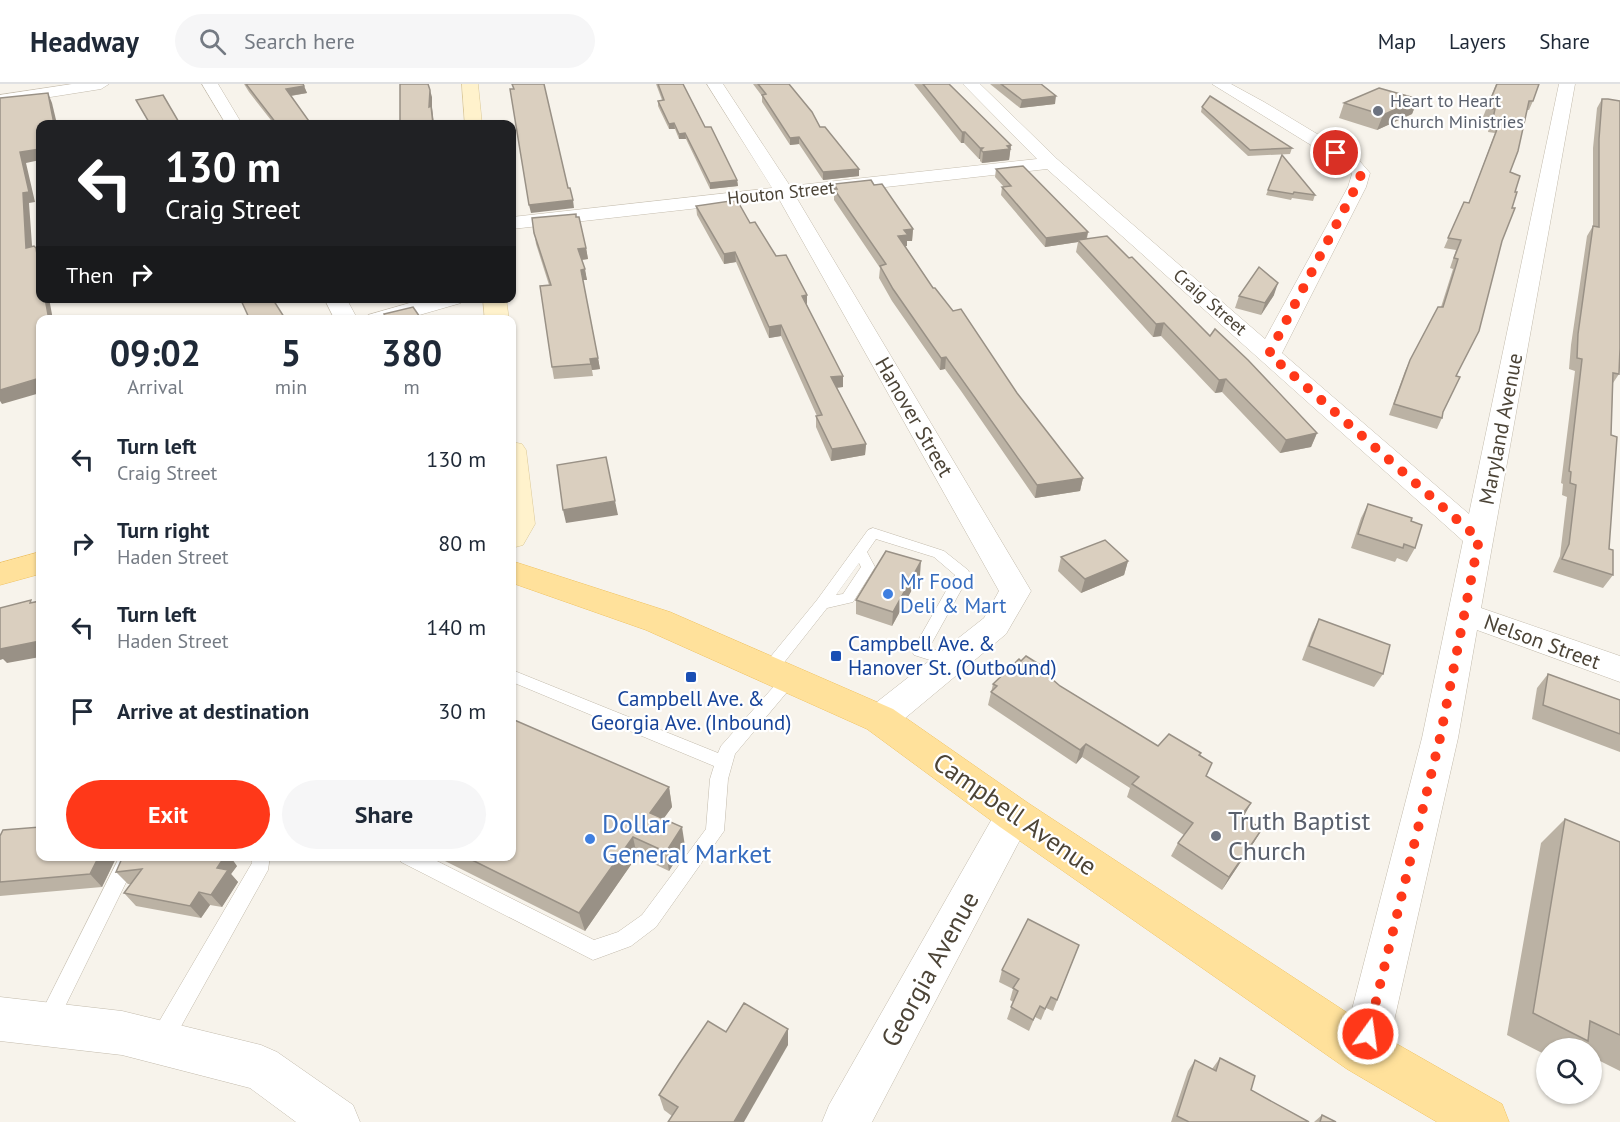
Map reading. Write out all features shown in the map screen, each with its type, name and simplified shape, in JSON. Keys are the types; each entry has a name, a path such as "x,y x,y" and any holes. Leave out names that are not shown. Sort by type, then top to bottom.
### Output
{"main road":[{"path":"0,574 36,564"},
{"name":"Campbell Avenue","path":"516,573 658,621 880,719 1014,815 1364,1052 1484,1122"}],"street":[{"path":"0,100 101,84"},
{"path":"210,84 232,120"},
{"path":"470,84 474,120"},
{"name":"Hanover Street","path":"715,84 784,192 1015,591 995,626 880,719"},
{"name":"Craig Street","path":"971,84 1051,163 1479,539"},
{"path":"1220,84 1351,162 1361,172 1357,187 1269,354"},
{"name":"Maryland Avenue","path":"1364,1052 1440,738 1567,84"},
{"name":"Houton Street","path":"516,224 1051,163"},
{"path":"394,315 436,303"},
{"path":"516,487 520,524 516,531"},
{"name":"Nelson Street","path":"1465,614 1620,669"},
{"name":"Georgia Avenue","path":"846,1122 1014,815"},
{"path":"0,1019 122,1033 261,1068 336,1122"}],"lane":[{"path":"418,861 593,950 624,939 649,921 715,831 719,779 727,752 780,675 822,604 873,533 939,554 963,574 920,651 952,661"},
{"path":"516,678 723,763"},
{"path":"46,1024 128,861"},
{"path":"159,1043 261,861"}],"building":[{"path":"246,84 303,84 304,86 286,89 308,120 274,120"},
{"path":"400,84 428,84 429,107 431,106 433,120 400,120"},
{"path":"512,84 544,84 568,188 570,188 573,200 529,205 510,89 514,89"},
{"path":"658,84 683,84 705,127 711,127 737,180 710,183 685,133 679,134 674,123 669,124 658,101 664,100"},
{"path":"758,84 789,84 812,112 820,127 825,127 859,169 823,172 799,137 790,138 762,95 766,94"},
{"path":"923,84 949,84 1011,145 1007,146 1010,149 983,152 981,150 983,148 980,148 965,132 962,132"},
{"path":"1001,84 1041,84 1056,96 1022,100"},
{"path":"1497,84 1539,84 1533,101 1529,101 1518,151 1510,172 1520,176 1512,208 1515,208 1502,241 1479,331 1456,376 1460,377 1442,418 1394,404 1410,360 1438,307 1443,307 1458,259 1454,258 1461,240 1448,238 1464,202 1469,203 1499,124 1492,123 1495,109 1487,108"},
{"path":"1379,88 1418,99 1383,115 1344,103"},
{"path":"48,93 53,120 36,120 36,150 20,152 29,192 23,193 26,248 34,246 36,248 36,303 46,303 48,315 36,315 36,379 0,390 0,98"},
{"path":"163,95 178,120 148,120 136,100"},
{"path":"1210,96 1292,148 1250,150 1202,107"},
{"path":"1602,99 1620,101 1620,348 1619,374 1613,373 1611,435 1617,437 1609,549 1613,550 1613,575 1562,559 1569,544 1576,485 1570,483 1571,472 1569,471 1582,359 1577,358 1578,334 1593,226 1599,227 1599,139"},
{"path":"1282,155 1315,195 1268,190"},
{"path":"1023,166 1088,232 1046,238 1002,187 1011,186 996,169"},
{"path":"871,180 874,185 882,184 913,229 904,230 908,235 898,236 933,288 953,311 961,309 1017,393 1083,478 1037,485 946,357 941,358 893,289 880,266 886,264 834,189 837,189 834,184"},
{"path":"737,200 750,223 755,222 776,256 786,255 807,295 802,296 843,376 831,377 866,444 832,449 816,416 822,415 781,325 769,327 735,252 724,254 696,206"},
{"path":"576,214 576,217 579,217 586,248 578,249 585,269 581,270 598,358 590,359 591,364 552,367 540,286 551,285 534,233 532,218"},
{"path":"1107,236 1129,258 1132,257 1210,336 1215,329 1248,360 1317,433 1286,440 1226,379 1219,380 1164,323 1156,324 1078,240"},
{"path":"1259,267 1278,283 1265,303 1239,296"},
{"path":"242,303 275,303 283,315 248,315"},
{"path":"413,307 419,315 384,315"},
{"path":"606,457 615,501 563,510 557,465"},
{"path":"1368,504 1412,518 1411,521 1422,525 1415,548 1404,544 1403,548 1358,534"},
{"path":"1105,540 1128,561 1085,579 1061,557"},
{"name":"Mr Food Deli & Mart","path":"886,551 921,561 893,612 856,600"},
{"path":"31,600 30,603 36,602 36,642 0,649 0,608"},
{"path":"1319,619 1390,645 1383,674 1309,646"},
{"path":"1026,656 1056,675 1052,679 1060,686 1158,746 1169,734 1201,753 1199,755 1212,763 1206,776 1251,803 1241,816 1262,829 1229,877 1178,843 1193,823 1132,784 1139,777 1086,744 1080,750 991,692 997,686 993,684 1019,659 1021,661"},
{"path":"1548,674 1620,700 1620,734 1543,705"},
{"name":"Dollar General Market","path":"516,721 669,787 650,813 682,827 666,852 633,837 579,913 474,861 516,861"},
{"path":"1565,819 1620,842 1620,1035 1590,1021 1588,1038 1582,1038 1533,1013"},
{"path":"36,827 36,861 96,861 90,874 0,882 0,836 3,830"},
{"path":"121,861 222,861 217,868 228,870 211,895 199,892 190,906 124,893 142,869 116,872"},
{"path":"1028,919 1079,945 1057,1000 1051,997 1045,1009 1040,1006 1033,1020 1011,1007 1018,991 1013,988 1019,979 1002,970"},
{"path":"744,1003 788,1029 734,1122 668,1122 678,1107 659,1095 708,1021 726,1032"},
{"path":"1220,1058 1255,1076 1251,1090 1309,1122 1189,1122 1177,1116 1195,1060 1216,1071"},
{"path":"1322,1115 1336,1122 1320,1122"}],"place":[{"name":"Heart to Heart Church Ministries","path":"1378,111"},
{"name":"Mr Food Deli & Mart","path":"888,594"},
{"name":"Campbell Ave. & Hanover St. (Outbound)","path":"836,656"},
{"name":"Campbell Ave. & Georgia Ave. (Inbound)","path":"691,677"},
{"name":"Truth Baptist Church","path":"1216,836"},
{"name":"Dollar General Market","path":"590,839"}],"route":[{"path":"1336,153 1357,166 1361,172 1360,179 1269,354 1479,539 1440,738 1368,1034"}]}
